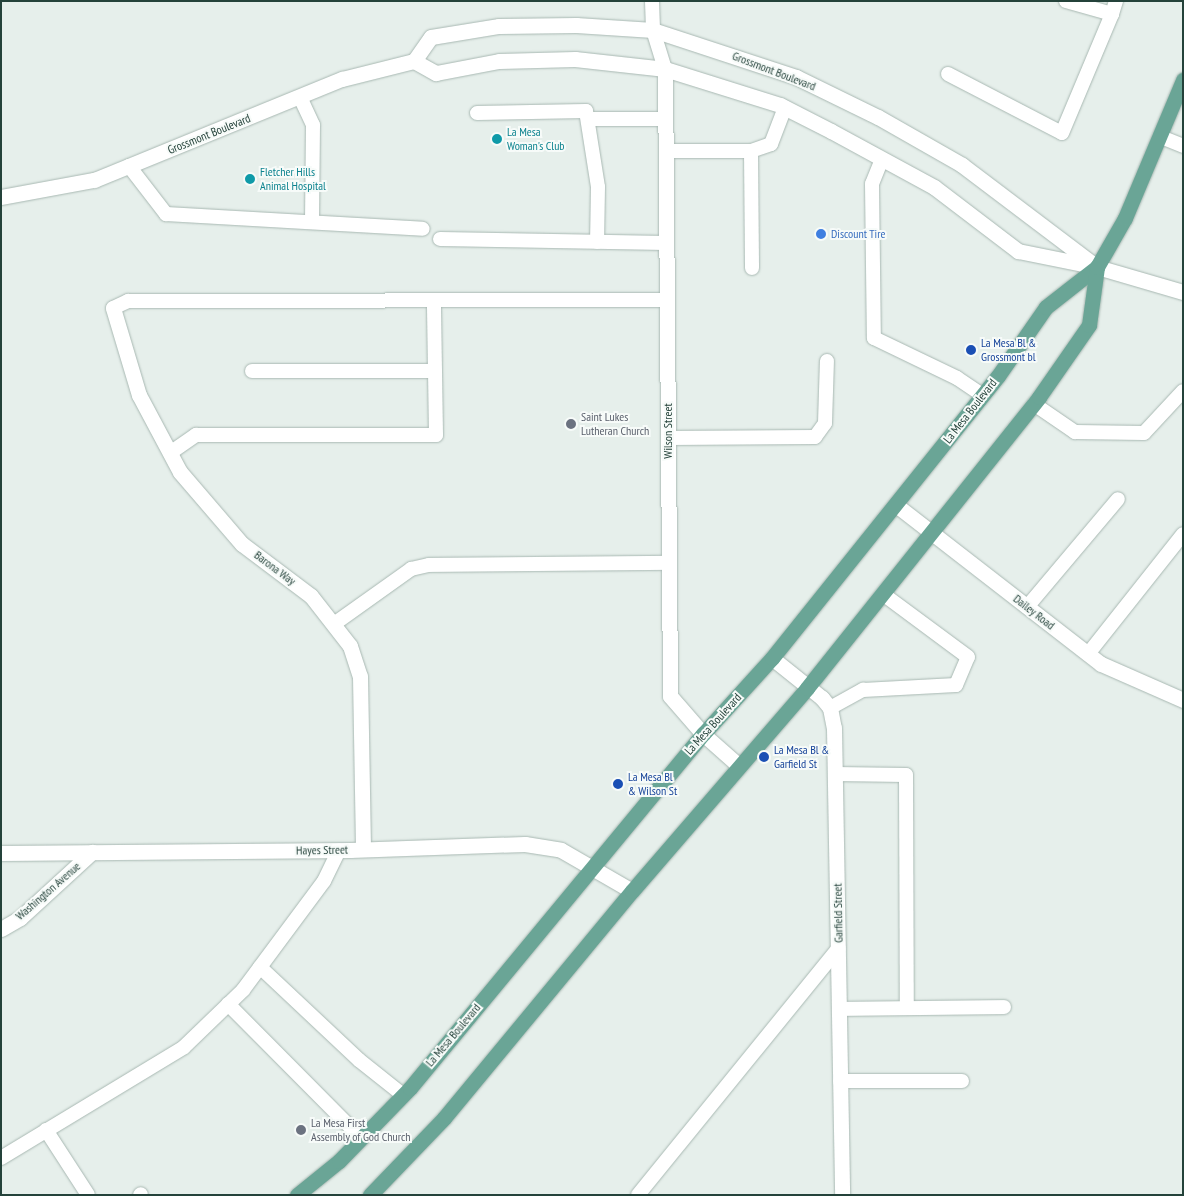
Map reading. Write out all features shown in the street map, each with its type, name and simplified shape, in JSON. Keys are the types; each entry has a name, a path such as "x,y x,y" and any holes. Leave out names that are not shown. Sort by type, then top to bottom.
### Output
{"main road":[{"name":"La Mesa Boulevard","path":"370,1195 444,1118 738,765 807,688 1034,404 1089,325 1097,267 1125,218 1161,137 1183,80"},
{"name":"La Mesa Boulevard","path":"297,1195 361,1138 403,1095 703,734 772,658 982,396 1046,307 1097,267"}],"street":[{"name":"Grossmont Boulevard","path":"414,61 431,37 499,26 576,25 654,30 796,77 878,117 962,165 1097,267"},
{"name":"Grossmont Boulevard","path":"1,197 94,180 342,79 414,61 436,72 499,61 575,59 665,69 785,108 934,187 1018,251 1097,267 1183,292"},
{"name":"Wilson Street","path":"665,69 670,696 703,734 738,765"},
{"name":"Barona Way","path":"113,308 139,396 180,472 242,544 311,596 350,646 360,676 363,849"},
{"name":"Dailey Road","path":"896,505 1101,664 1183,700"},
{"path":"772,658 830,708"},
{"name":"Garfield Street","path":"830,708 835,774 842,1195"},
{"name":"Hayes Street","path":"1,852 339,850 525,844 561,850 632,891"},
{"name":"Washington Avenue","path":"1,929 20,918 92,852"}],"lane":[{"path":"652,1 654,30 665,69"},
{"path":"948,74 1062,133 1114,8 1066,1"},
{"path":"300,96 313,125 312,222"},
{"path":"666,151 750,151 771,144 785,108"},
{"path":"477,113 586,111 598,187 597,242"},
{"path":"588,119 665,119"},
{"path":"1161,137 1183,146"},
{"path":"750,151 752,268"},
{"path":"882,159 872,184 874,338 957,378 982,396"},
{"path":"129,166 166,214 423,229"},
{"path":"440,239 666,243"},
{"path":"113,308 128,301 667,300"},
{"path":"170,454 196,436 436,435 434,301"},
{"path":"668,438 815,437 825,424 827,361"},
{"path":"252,371 436,372"},
{"path":"1034,404 1075,432 1144,433 1183,391"},
{"path":"1027,607 1118,499"},
{"path":"1088,654 1183,534"},
{"path":"334,624 411,569 429,565 669,563"},
{"path":"830,708 863,690 956,685 968,657 883,594"},
{"path":"835,774 906,775 907,1008"},
{"path":"1,1158 184,1046 228,1004 260,967 324,881 339,850"},
{"path":"638,1195 839,948"},
{"path":"260,967 359,1060 403,1095"},
{"path":"228,1004 361,1138"},
{"path":"840,1009 1004,1007"},
{"path":"840,1081 962,1081"},
{"path":"46,1130 88,1195"}],"place":[{"name":"La Mesa Woman's Club","path":"497,139"},
{"name":"Fletcher Hills Animal Hospital","path":"250,179"},
{"name":"Discount Tire","path":"821,234"},
{"name":"La Mesa Bl & Grossmont bl","path":"971,350"},
{"name":"Saint Lukes Lutheran Church","path":"571,424"},
{"name":"La Mesa Bl & Garfield St","path":"764,757"},
{"name":"La Mesa Bl & Wilson St","path":"618,784"},
{"name":"La Mesa First Assembly of God Church","path":"301,1130"}]}
